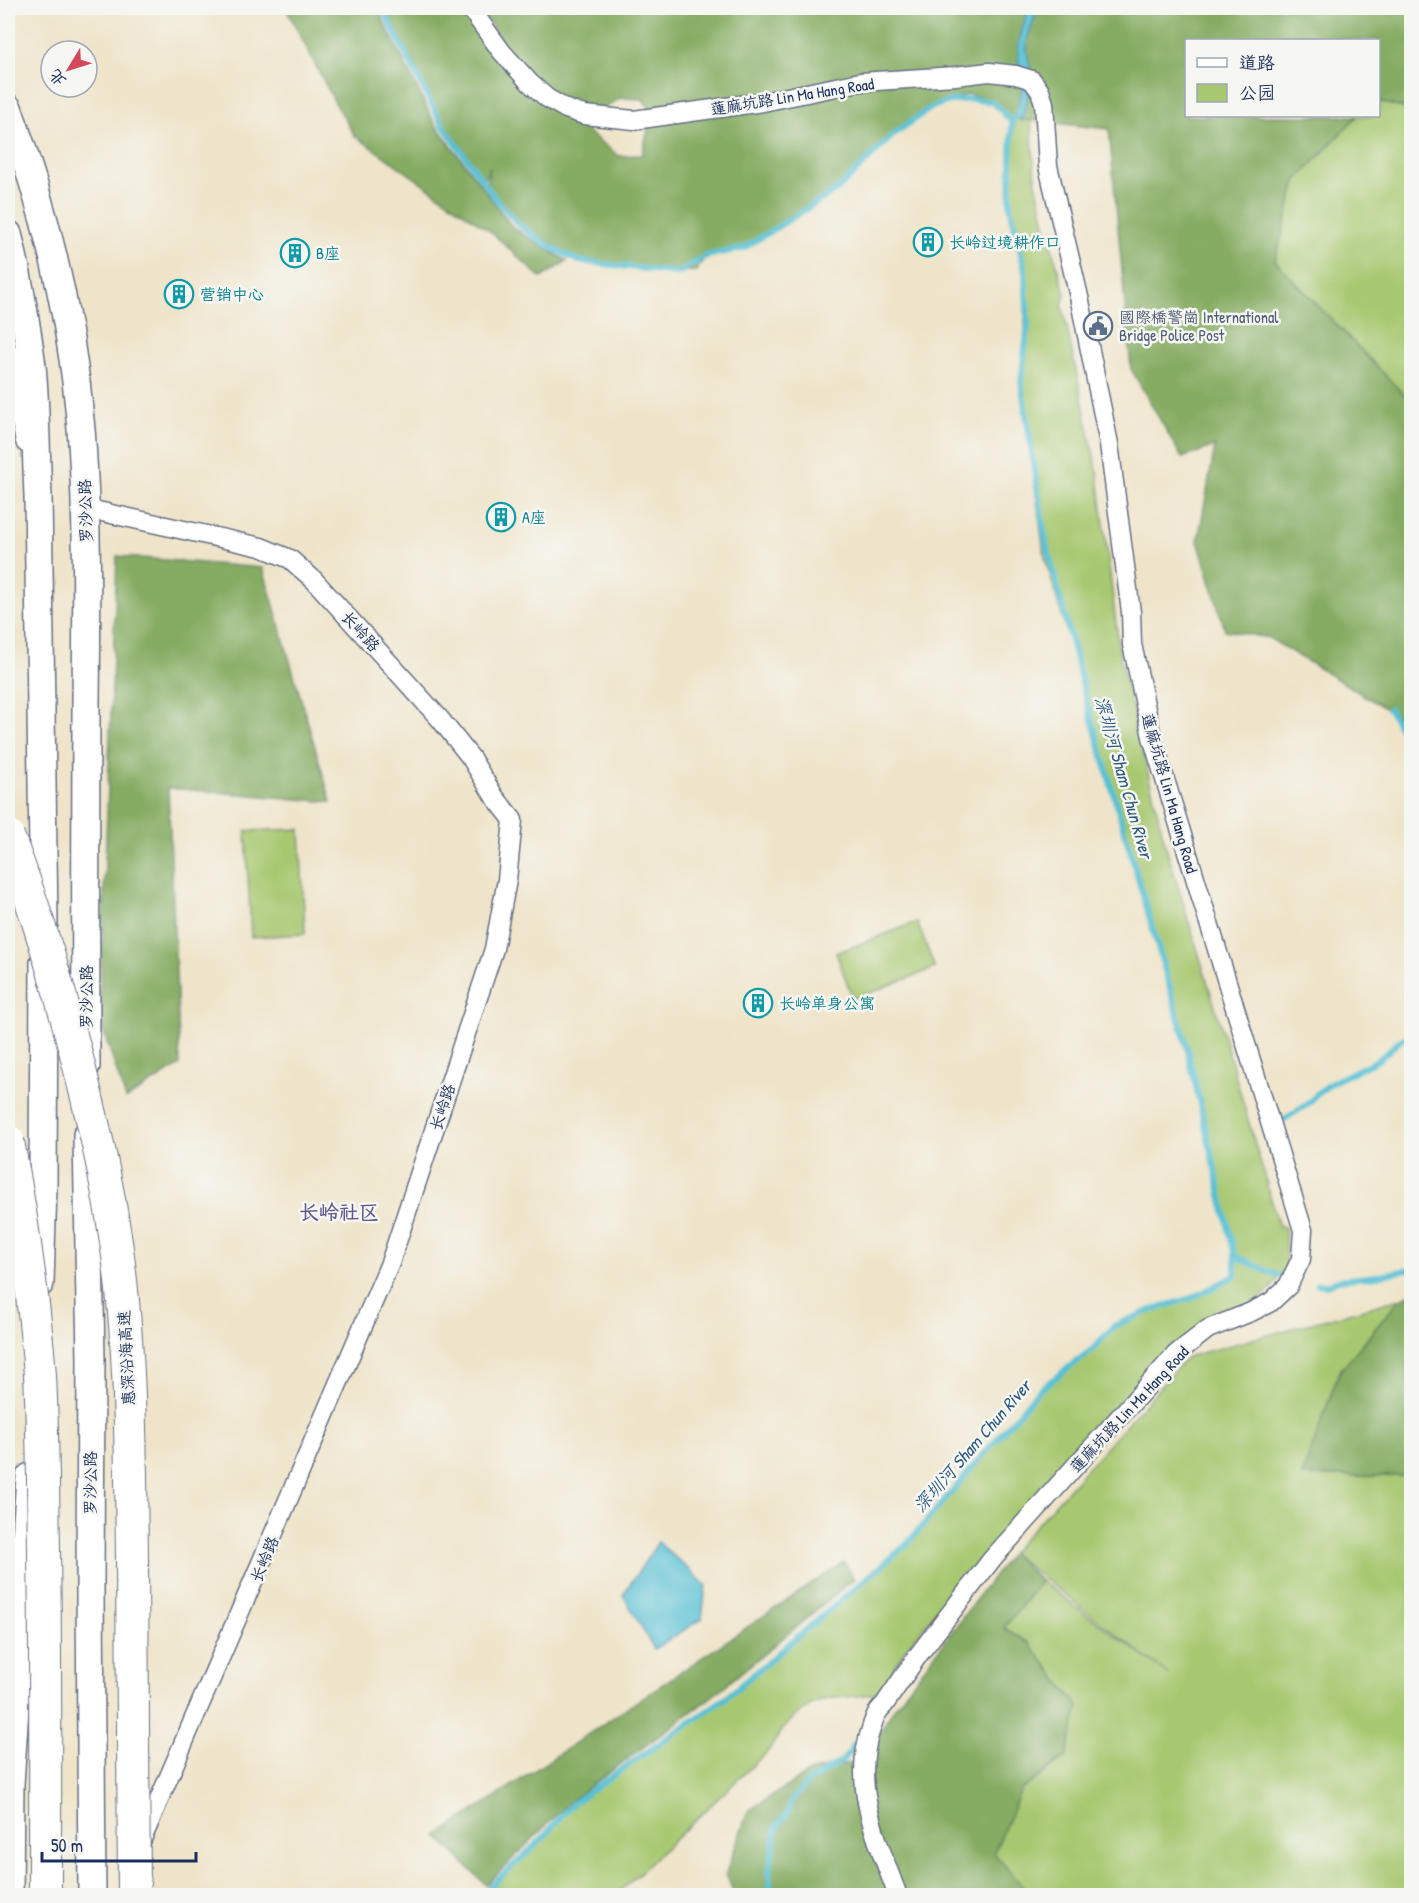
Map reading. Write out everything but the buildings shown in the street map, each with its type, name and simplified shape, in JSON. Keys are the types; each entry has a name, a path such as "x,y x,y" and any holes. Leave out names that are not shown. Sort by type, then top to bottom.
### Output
{"highway":[{"name":"惠深沿海高速","path":"8,836 48,954 76,1052 112,1218 123,1301 132,1485 134,1896"},
{"path":"8,1141 27,1261 39,1374 45,1590 45,1896"}],"main road":[{"name":"罗沙公路","path":"8,108 42,212 56,267 81,429 87,558 86,1032 91,1360 92,1896"},
{"path":"8,234 32,368 38,496 45,1029 42,1221 30,1478 10,1784 9,1896"},
{"path":"8,356 38,496"}],"street":[{"name":"蓮麻坑路 Lin Ma Hang Road","path":"470,8 502,52 547,98 566,109 593,117 634,120 763,102 860,82 989,72 1024,77 1040,91 1044,103 1048,166 1080,301 1109,444 1131,612 1132,644 1152,737 1303,1230 1300,1259 1288,1286 1271,1302 1208,1329 1176,1354 992,1559 919,1654 884,1705 877,1711 867,1739 863,1761 865,1786 872,1825 898,1896"},
{"name":"长岭路","path":"84,508 261,547 290,559 314,580 440,719 471,758 494,796 513,820 507,880 494,949 390,1263 117,1896"},
{"path":"8,1219 42,1221"}],"green space":[{"path":"286,8 377,8 435,124 513,228 567,261 541,278 491,232 354,135"},
{"path":"385,8 461,8 502,52 509,51 479,8 1411,8 1411,109 1380,102 1380,39 1185,39 1185,117 1356,117 1296,181 1275,261 1411,402 1411,724 1269,638 1225,630 1198,541 1215,446 1182,458 1131,369 1109,129 1009,118 993,102 968,94 943,103 914,120 883,144 844,183 744,248 706,256 696,271 667,272 579,261 520,226 487,186 490,167 484,182 445,127","holes":["620,98 643,99 652,112 642,155 619,156 588,132 593,117"]},
{"path":"1380,102 1411,110 1411,402 1275,261 1296,181 1356,117 1380,117"},
{"path":"1015,119 1031,121 1035,178 1045,224 1065,294 1062,304 1098,475 1120,657 1165,844 1279,1227 1285,1228 1286,1268 1270,1290 1249,1306 1213,1319 1003,1535 906,1648 879,1692 838,1697 807,1707 786,1726 770,1749 616,1895 483,1896 568,1809 716,1704 906,1545 1041,1388 1089,1352 1114,1326 1192,1298 1235,1276 1234,1250 1173,1000 1044,554 1021,381 1025,345 1025,274 1010,206 1012,127"},
{"path":"117,556 263,568 331,802 168,788 180,1065 126,1099 99,1018"},
{"path":"300,829 305,934 251,937 246,831"},
{"path":"917,922 935,968 853,999 836,953"},
{"path":"1411,1294 1411,1476 1302,1476 1339,1372 1400,1299"},
{"path":"1400,1299 1339,1372 1303,1476 1411,1476 1411,1895 1029,1895 982,1846 1021,1790 1066,1757 1079,1707 1029,1643 1004,1628 1041,1581 1169,1675 1011,1553 1187,1357"},
{"path":"1011,1553 1041,1581 1004,1628 1029,1643 1079,1707 1066,1757 1021,1790 994,1853 1030,1895 734,1895 726,1873 748,1811 811,1771 863,1761 894,1708"},
{"path":"844,1562 854,1579 709,1699 573,1799 486,1885 437,1836"}],"water":[{"path":"1027,8 1038,8 1027,40 1031,70 1022,121 1018,107 1022,83 1018,50"},
{"path":"658,1542 706,1585 702,1619 654,1649 623,1595"}],"waterway":[{"name":"深圳河 Sham Chun River","path":"382,8 442,124 495,198 520,226 550,247 579,261 678,273 706,256 744,248 838,189 895,133 932,107 950,101 973,99 993,102 1012,122 1010,206 1025,271 1028,325 1021,381 1046,543 1088,706 1187,1047 1235,1256 1235,1276 1192,1298 1151,1310 1114,1326 1093,1349 1038,1391 906,1545 723,1700 573,1803 540,1841 483,1896"},
{"path":"1012,122 1021,105"},
{"path":"1389,709 1412,748"},
{"path":"1280,1122 1308,1104 1333,1082 1378,1060 1402,1039 1412,1037"},
{"path":"1235,1256 1278,1275"},
{"path":"1317,1284 1327,1285 1338,1280 1412,1269"},
{"path":"771,1896 769,1872 777,1826 788,1812 792,1800 808,1782 842,1761 850,1752 853,1744"}],"place":[{"name":"长岭过境耕作口","path":"928,242"},
{"name":"B座","path":"295,253"},
{"name":"营销中心","path":"179,294"},
{"name":"國際橋警崗 International Bridge Police Post","path":"1098,326"},
{"name":"A座","path":"501,517"},
{"name":"长岭单身公寓","path":"758,1003"}],"district":[{"name":"长岭社区","path":"339,1211"}]}
